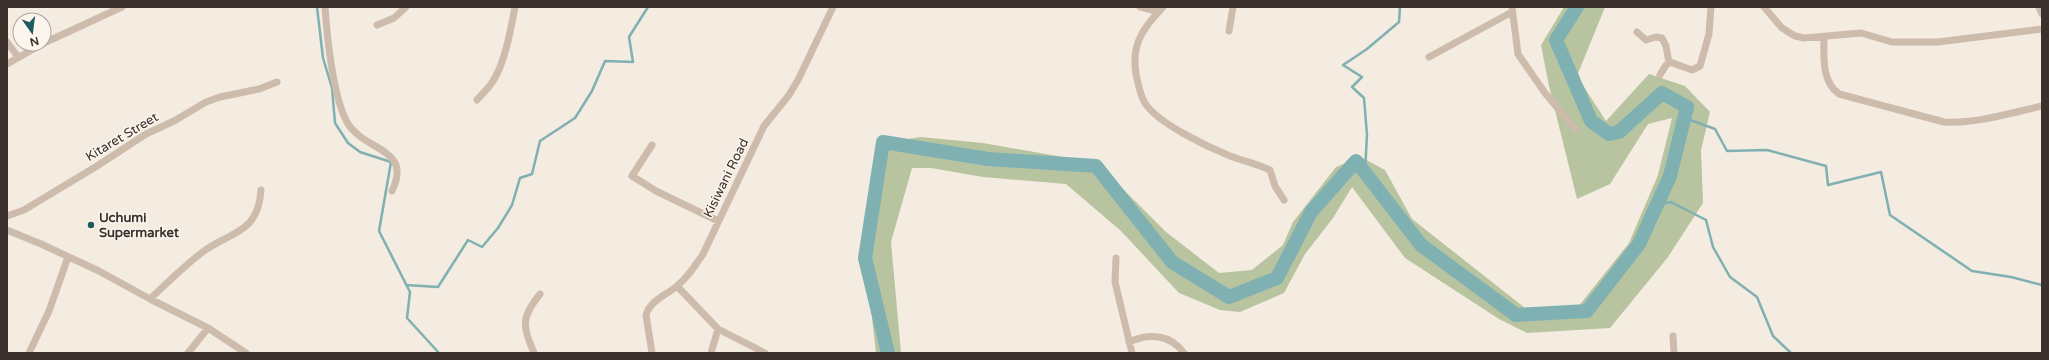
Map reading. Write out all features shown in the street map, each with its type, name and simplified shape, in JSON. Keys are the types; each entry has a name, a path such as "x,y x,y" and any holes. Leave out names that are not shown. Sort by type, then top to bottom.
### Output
{"street":[{"path":"52,39 122,7"},
{"path":"325,7 330,53 342,109 347,121 356,134 394,158 398,170 392,191"},
{"path":"377,25 394,18 406,7"},
{"path":"478,100 494,81 509,39 515,7"},
{"name":"Kisiwani Road","path":"652,353 646,315 647,311 655,301 677,286 691,272 703,254 764,126 789,95 798,80 833,7"},
{"path":"1140,7 1160,9"},
{"path":"1229,31 1233,7"},
{"path":"1669,63 1674,62 1692,70 1700,66 1709,34 1711,7"},
{"path":"1764,7 1782,28 1795,36 1804,38 1861,33 1892,42 1938,42 2042,29"},
{"path":"2039,7 2042,14"},
{"path":"1160,9 1141,32 1134,62 1137,80 1145,103 1160,119 1208,145 1231,156 1270,170 1274,186 1284,200"},
{"path":"1429,57 1512,10 1518,54 1522,62 1575,130"},
{"path":"1637,32 1646,40 1656,37 1662,38 1666,46 1669,63 1660,75"},
{"path":"1824,37 1827,78 1830,86 1839,94 1944,122 1969,121 2042,106"},
{"path":"7,42 18,58"},
{"path":"7,64 28,52"},
{"name":"Kitaret Street","path":"7,216 24,210 97,166 146,134 174,121 206,102 220,97 259,89 277,82"},
{"path":"652,145 632,176 656,191 718,221"},
{"path":"150,299 200,254 243,230 255,215 261,190"},
{"path":"7,230 68,256 127,285 150,299 208,328 246,353"},
{"path":"29,353 49,311 68,256"},
{"path":"1116,258 1115,282 1132,353"},
{"path":"677,286 718,328 766,353"},
{"path":"534,353 524,329 531,305 540,294"},
{"path":"188,353 208,328"},
{"path":"711,353 718,328"},
{"path":"1129,342 1142,336 1154,336 1169,341 1184,353"},
{"path":"1673,336 1674,353"}],"green space":[{"path":"1564,7 1605,7 1577,76 1606,121 1649,74 1685,86 1710,112 1701,150 1703,203 1668,257 1610,328 1527,333 1499,319 1405,258 1352,187 1333,218 1305,254 1284,293 1240,312 1220,310 1179,293 1121,231 1066,184 983,177 931,168 912,168 891,242 901,353 876,353 865,256 869,212 880,143 921,137 983,143 1097,163 1166,232 1219,273 1252,270 1283,245 1293,222 1336,167 1361,157 1385,170 1412,219 1525,308 1578,307 1629,243 1658,175 1672,118 1648,124 1610,184 1577,199 1549,86 1541,45"}],"waterway":[{"path":"317,7 323,58 332,88 335,123 348,143 360,152 391,162 379,231 410,292 407,318 439,353"},
{"path":"406,285 438,287 468,240 482,247 498,228 512,205 520,178 532,174 540,141 575,118 592,91 605,61 633,62 629,37 648,7"},
{"path":"1365,172 1367,135 1364,98 1352,87 1362,77 1343,65 1367,49 1399,22 1400,7"},
{"path":"888,353 865,258 883,142 988,159 1096,166 1172,262 1229,297 1277,278 1311,212 1356,161 1421,245 1516,315 1587,311 1639,244 1670,176 1687,107 1662,93 1619,132 1609,134 1591,121 1556,40 1577,7"},
{"path":"1685,118 1715,129 1727,151 1767,150 1826,166 1828,185 1881,172 1890,215 1972,271 2011,277 2042,285"},
{"path":"1657,205 1671,202 1706,220 1713,247 1730,277 1757,297 1773,336 1791,353"}],"place":[{"name":"Uchumi Supermarket","path":"91,225"}]}
